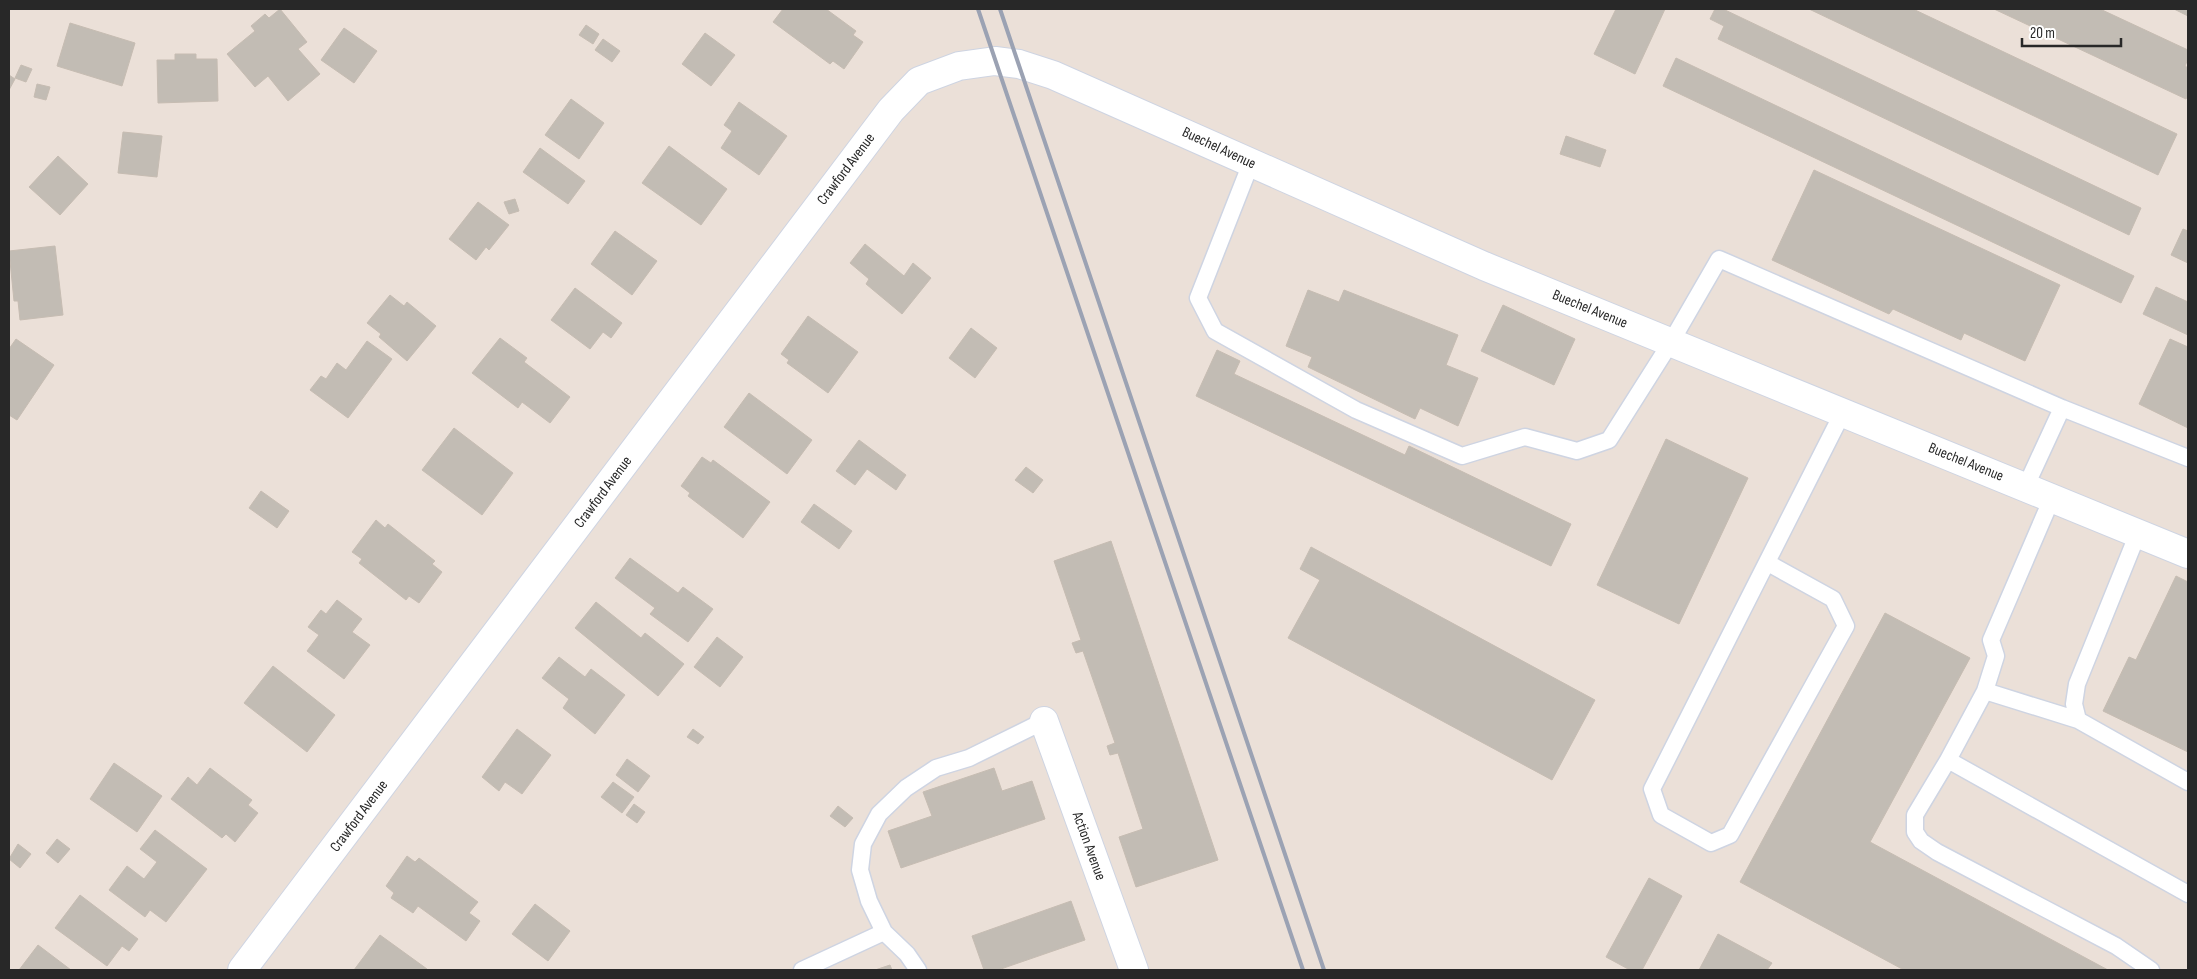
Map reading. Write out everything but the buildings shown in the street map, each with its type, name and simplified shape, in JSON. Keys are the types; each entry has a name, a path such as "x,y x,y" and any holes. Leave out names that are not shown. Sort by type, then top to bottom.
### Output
{"street":[{"name":"Buechel Avenue","path":"995,61 1019,64 1053,75 1484,266 2026,486 2188,554"},
{"name":"Crawford Avenue","path":"242,970 891,110 919,81 959,66 995,61"},
{"name":"Action Avenue","path":"1044,721 1134,970"}],"lane":[{"path":"1251,163 1198,298 1214,331 1356,410 1462,456 1525,436 1577,451 1609,440 1671,342 1719,259 2062,408 2188,458"},
{"path":"2026,486 2062,408"},
{"path":"1768,563 1833,599 1846,626 1730,835 1711,843 1660,815 1652,789 1843,412"},
{"path":"2052,498 1992,640 1996,656 1985,691 1948,760 1915,815 1916,832 1921,841 1937,852 2116,946 2151,970"},
{"path":"2078,720 2074,704 2077,684 2138,533"},
{"path":"1985,691 2078,720 2188,782"},
{"path":"918,970 907,954 884,932 869,901 860,870 863,844 879,814 906,788 936,768 969,758 1044,721"},
{"path":"1948,760 2188,894"},
{"path":"802,970 884,932"}],"railway":[{"path":"978,9 1303,970"},
{"path":"1000,9 1324,970"}]}
